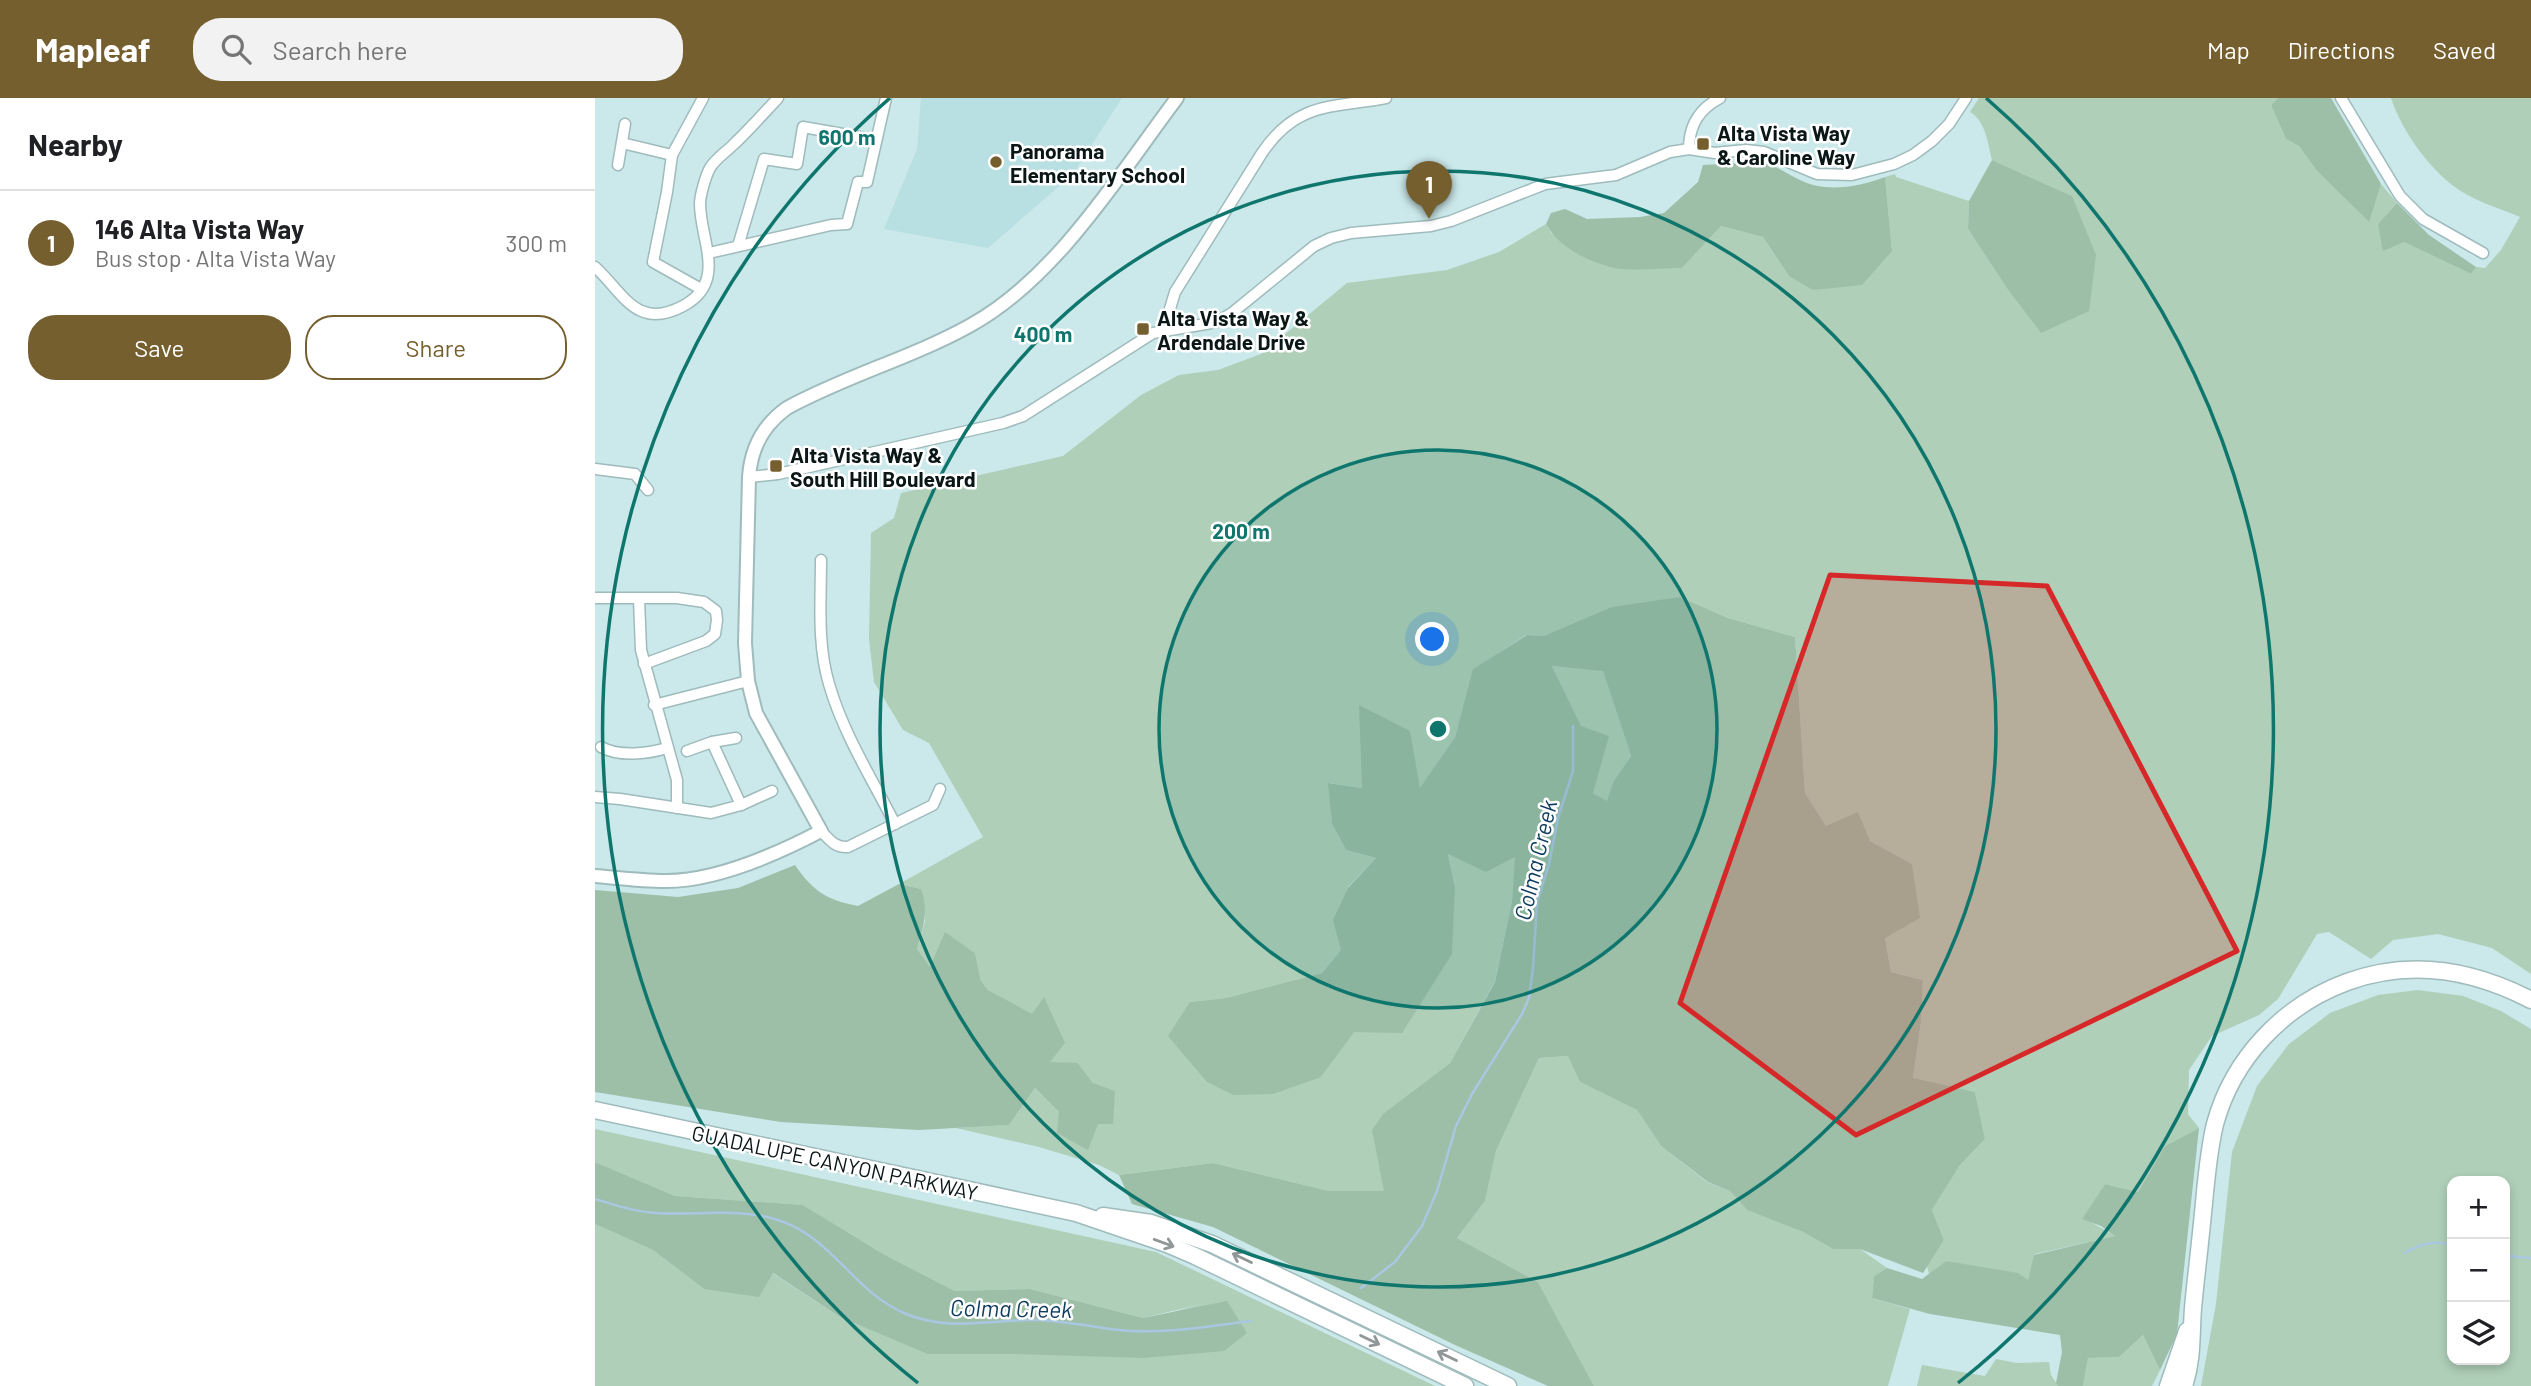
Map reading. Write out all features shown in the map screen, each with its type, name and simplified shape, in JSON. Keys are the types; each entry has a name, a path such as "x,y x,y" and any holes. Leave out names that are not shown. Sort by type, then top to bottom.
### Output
{"main road":[{"path":"2184,1386 2192,1354 2193,1312 2208,1167 2216,1123 2236,1075 2259,1042 2273,1027 2298,1008 2333,988 2362,977 2392,971 2423,969 2464,974 2493,983 2531,1000"},
{"name":"GUADALUPE CANYON PARKWAY","path":"595,1110 1076,1213 1132,1219 1192,1236 1509,1386"},
{"name":"GUADALUPE CANYON PARKWAY","path":"1076,1213 1176,1248 1465,1386"},
{"path":"2168,1386 2193,1312"}],"street":[{"path":"701,289 653,262 672,155 703,98"},
{"path":"595,267 623,299 640,312 664,314 685,305 701,289 709,273 709,253 699,202 710,167 755,125 778,98"},
{"path":"709,253 831,225 847,224 858,182 867,182 886,98"},
{"path":"940,789 933,805 848,847 839,847 832,843 821,831 756,713 748,681 745,643 750,460 765,427 787,408 971,326 1007,302 1066,245 1177,98"},
{"path":"1172,328 1169,312 1175,292 1275,135 1293,120 1316,109 1386,98"},
{"path":"1689,149 1694,121 1703,109 1720,98"},
{"path":"749,477 804,468 1023,416 1153,333 1217,322 1232,313 1314,246 1331,238 1351,233 1424,228 1451,221 1545,184 1616,174 1670,152 1689,149 1715,153 1746,150 1764,152 1817,174 1852,175 1894,164 1913,155 1949,124 1966,98"},
{"path":"2341,98 2400,196 2423,219 2483,253"},
{"path":"618,165 625,124"},
{"path":"738,246 764,159 797,164 803,127 876,140"},
{"path":"622,143 672,155"},
{"path":"595,469 635,474 648,490"},
{"path":"821,561 821,631 828,682 847,730 895,824"},
{"path":"595,598 677,598 704,602 716,611 715,634 706,641 644,664"},
{"path":"639,599 639,635 644,664 677,780 677,808"},
{"path":"654,705 748,681"},
{"path":"687,751 712,742 736,738"},
{"path":"712,742 741,805"},
{"path":"601,747 611,752 653,752 667,748"},
{"path":"595,797 711,813 741,805 772,791"},
{"path":"595,876 668,881 719,873 767,857 821,831"}],"highlighted area":[{"path":"1830,575 2047,586 2237,951 1856,1135 1680,1003"}],"shaded area":[{"name":"Panorama Elementary School","path":"921,98 1122,98 1073,174 988,248 884,229 917,149"}],"green space":[{"path":"1979,98 2278,98 2271,105 2286,139 2299,146 2317,171 2368,221 2381,184 2397,203 2378,224 2404,242 2471,274 2476,267 2485,268 2501,250 2520,217 2471,197 2441,175 2420,152 2403,125 2391,98 2531,98 2531,974 2492,948 2438,934 2393,940 2371,959 2329,932 2317,934 2278,999 2259,1015 2212,1036 2189,1070 2188,1114 2199,1128 2165,1146 2138,1192 2105,1184 2083,1218 2116,1236 2035,1254 2028,1280 1946,1261 1929,1274 1927,1266 1944,1240 1932,1210 1960,1165 1985,1139 1975,1092 1913,1079 1921,1022 1923,980 1891,972 1885,938 1912,864 1870,841 1826,826 1805,793 1795,637 1728,618 1680,597 1572,625 1544,636 1526,635 1474,669 1455,737 1420,789 1362,788 1329,783 1332,824 1346,850 1376,858 1348,887 1341,950 1322,973 1226,998 1190,1002 1321,1077 1455,887 1448,853 1516,856 1512,901 1495,981 1450,1063 1384,1113 1384,1191 1329,1191 1213,1163 1119,1175 1099,1165 1039,1147 956,1128 1009,1125 1035,1088 1059,1112 1093,1083 1078,1063 1049,1063 1044,998 1032,1015 988,990 981,981 975,953 946,933 930,968 917,949 925,921 921,889 899,884 983,837 929,743 903,730 874,682 869,639 871,533 894,518 901,493 1063,456 1141,395 1179,375 1218,370 1261,354 1347,283 1447,270 1499,252 1546,224 1552,234 1682,268 1721,226 1763,237 1789,276 1892,251 1885,177 1895,174 1896,177 1969,201 1968,229 2008,290 2041,333 2072,196 1992,160 1983,127 1970,112"},
{"path":"2278,98 2331,98 2381,184 2369,222 2317,171 2299,146 2286,139 2271,105"},
{"path":"1992,160 2072,196 2096,255 2089,311 2041,333 2008,290 1968,229 1969,201"},
{"path":"1760,162 1820,186 1853,186 1885,177 1892,251 1862,285 1813,290 1789,276 1763,237 1721,226 1682,268 1635,270 1591,261 1565,246 1546,224 1551,213 1565,209 1587,219 1640,217 1664,213 1698,182 1703,165"},
{"path":"2397,203 2429,235 2476,267 2471,274 2404,242 2383,251 2378,224"},
{"path":"1680,597 1728,618 1795,637 1805,793 1826,826 1858,812 1870,841 1912,864 1920,918 1885,938 1891,972 1923,980 1921,1022 1913,1078 1975,1092 1985,1139 1960,1165 1932,1210 1944,1240 1923,1273 1860,1249 1833,1249 1803,1232 1747,1210 1730,1191 1708,1182 1661,1146 1637,1110 1580,1082 1568,1056 1539,1058 1496,1151 1485,1201 1457,1238 1538,1282 1594,1386 1548,1386 1455,1345 1213,1227 1132,1204 1119,1175 1213,1163 1329,1191 1384,1191 1372,1130 1384,1113 1450,1063 1495,982 1512,901 1515,857 1486,872 1448,854 1455,887 1452,954 1402,1033 1354,1032 1321,1077 1273,1094 1233,1095 1207,1082 1168,1036 1190,1002 1226,998 1322,973 1341,950 1333,920 1348,888 1376,858 1346,850 1332,824 1328,783 1362,788 1359,705 1410,731 1420,788 1455,737 1473,669 1527,635 1544,636 1612,607","holes":["1552,666 1603,671 1631,756 1613,782 1607,801 1593,793 1609,736 1581,726"]},
{"path":"1552,666 1603,670 1631,756 1613,782 1607,802 1593,793 1581,727"},
{"path":"795,865 821,893 837,901 858,906 899,884 921,889 925,912 917,949 930,967 945,932 975,953 981,981 988,990 1032,1014 1044,997 1065,1043 1050,1062 1078,1063 1093,1083 1115,1091 1113,1124 1098,1124 1088,1150 1057,1133 1059,1112 1035,1088 1009,1125 919,1130 781,1122 595,1092 595,890 678,897 738,888"},
{"path":"2418,990 2463,996 2501,1011 2531,1029 2531,1386 2201,1386 2216,1304 2232,1152 2257,1086 2289,1044 2330,1013 2378,995"},
{"path":"1569,1056 1580,1082 1637,1110 1661,1146 1707,1182 1730,1191 1747,1210 1803,1232 1833,1249 1860,1249 1887,1268 1874,1276 1872,1298 1910,1309 1888,1386 1594,1386 1538,1282 1457,1238 1485,1201 1496,1151 1539,1058"},
{"path":"2199,1128 2177,1334 2160,1370 2143,1335 2119,1357 2088,1358 2083,1386 2058,1386 2056,1383 2062,1352 2060,1335 1930,1314 1872,1298 1874,1276 1887,1268 1922,1279 1946,1261 2018,1273 2028,1280 2034,1255 2115,1236 2101,1226 2082,1219 2105,1184 2138,1192 2165,1146"},
{"path":"595,1129 1156,1252 1435,1386 595,1386 595,1224 653,1250 704,1289 772,1273 840,1317 927,1354 1017,1354 1202,1304 1143,1318 1030,1289 955,1291 885,1255 803,1205 675,1196 595,1162"},
{"path":"595,1162 675,1196 803,1205 885,1255 955,1291 1030,1289 1143,1318 1227,1301 1247,1333 1224,1351 1143,1358 927,1354 840,1317 773,1273 759,1297 704,1289 653,1250 595,1224"},
{"path":"2143,1335 2160,1370 2152,1386 2083,1386 2088,1358 2119,1357"},
{"path":"1996,1359 2017,1363 2049,1362 2051,1375 2058,1386 1917,1386 1922,1365 1985,1376"}],"waterway":[{"name":"Colma Creek","path":"1361,1288 1395,1262 1422,1226 1437,1191 1456,1126 1529,998 1537,903 1549,864 1558,818 1573,771 1573,726"},
{"name":"Colma Creek","path":"595,1199 649,1212 733,1213 778,1220 813,1239 870,1292 886,1303 919,1319 935,1322 966,1324 1042,1320 1117,1330 1160,1331 1251,1321"},
{"path":"2404,1253 2427,1244 2447,1244"},
{"path":"2510,1256 2531,1258"}],"place":[{"name":"Alta Vista Way & Caroline Way","path":"1703,144"},
{"name":"Panorama Elementary School","path":"996,162"},
{"name":"146 Alta Vista Way","path":"1429,219"},
{"name":"Alta Vista Way & Ardendale Drive","path":"1143,329"},
{"name":"Alta Vista Way & South Hill Boulevard","path":"776,466"}]}
